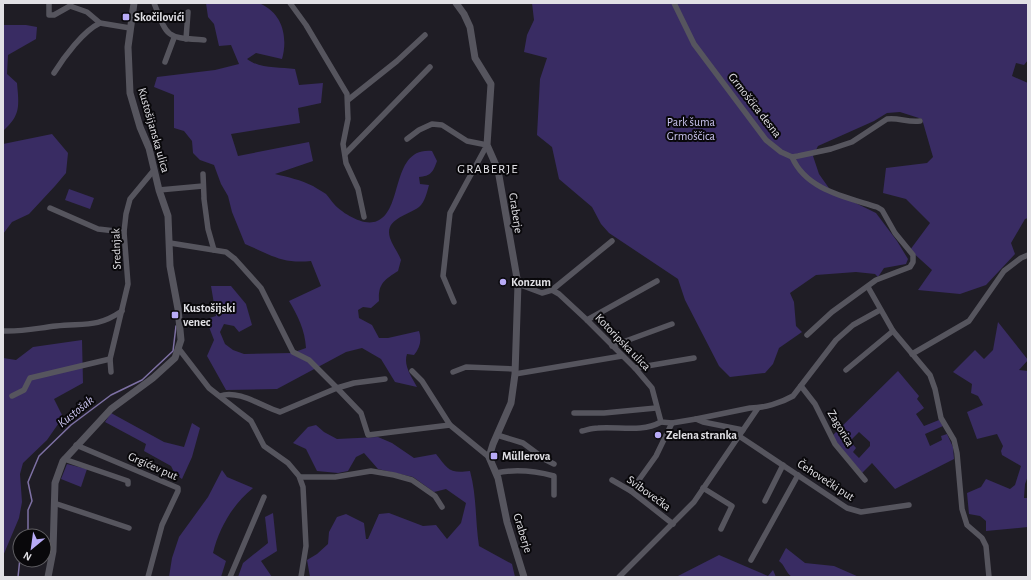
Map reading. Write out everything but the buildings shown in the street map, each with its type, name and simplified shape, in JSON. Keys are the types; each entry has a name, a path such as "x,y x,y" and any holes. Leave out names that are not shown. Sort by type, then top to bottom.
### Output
{"street":[{"path":"49,3 49,15 54,15 71,5 87,12 100,23 130,28"},
{"name":"Kustošijanska ulica","path":"48,577 52,562 54,502 57,476 64,459 111,409 154,378 176,358 181,340 180,320 170,266 168,216 159,190 149,148 131,97 128,61 130,28 134,3"},
{"path":"154,3 166,32 174,38 204,40"},
{"path":"290,3 343,86 348,100 348,119 343,144 346,164 358,189 364,217"},
{"name":"Graberje","path":"456,3 464,14 470,27 475,58 491,84 488,145 498,170 518,284 515,372 511,403 489,457 496,473 507,522 524,577"},
{"name":"Grmoščica desna","path":"674,3 694,44 766,140 781,152 792,157"},
{"path":"186,39 188,12"},
{"path":"54,72 75,45 90,30 100,23"},
{"path":"348,100 397,61 425,35"},
{"path":"166,62 174,38"},
{"path":"345,154 430,67"},
{"path":"807,335 832,312 876,280 910,267 913,262 913,255 895,232 882,210 819,187 796,167 792,157 821,152 852,142 887,119 892,118 912,122 920,121"},
{"path":"407,139 432,124 442,125 467,141 488,145 450,213 443,276 454,302"},
{"name":"Srednjak","path":"111,372 110,359 128,284 124,232 130,199 154,170"},
{"path":"203,174 208,230 214,250"},
{"name":"Kustošijanska ulica","path":"159,190 203,186"},
{"path":"50,208 98,229 124,232"},
{"path":"518,284 542,293 552,290 612,241"},
{"path":"170,243 226,252 261,288 293,352 309,360 361,413 368,436 450,425"},
{"path":"912,354 969,321 1004,271 1021,258 1028,255"},
{"path":"587,320 657,281"},
{"path":"868,287 893,331 930,375 937,393 938,409 941,418 954,440 961,482 962,510 967,525 982,538 986,546 989,577"},
{"name":"Kotoripska ulica","path":"552,290 559,294 587,320 635,368 652,388 656,408 661,422"},
{"path":"582,431 598,428 619,429 642,427 655,425 661,422 672,423 750,408 758,408 784,401 793,396 836,340 853,325 880,310"},
{"path":"3,331 23,332 57,326 93,324 110,320 122,312"},
{"path":"612,346 672,324"},
{"path":"846,370 893,331"},
{"path":"179,349 204,382 251,421 264,446 288,463 300,477 304,492 306,546 300,577"},
{"path":"453,372 466,367 515,372 622,356"},
{"path":"635,368 694,358"},
{"path":"12,396 24,390 30,378 110,359"},
{"path":"412,371 422,381 450,425 489,457"},
{"path":"220,396 226,394 254,400 280,412 337,388 354,383 385,379"},
{"name":"Zagorica","path":"801,386 815,404 835,444 865,480"},
{"path":"574,413 604,413 656,408"},
{"path":"619,577 694,502 758,408"},
{"path":"696,419 703,422 742,430"},
{"path":"631,492 656,456 672,423"},
{"path":"497,435 523,443 554,464"},
{"name":"Čehovečki put","path":"739,436 847,508 861,512 909,505"},
{"name":"Grgićev put","path":"76,445 178,488 178,492 162,525 148,577"},
{"path":"64,459 128,481 128,484"},
{"path":"765,501 783,465"},
{"path":"496,473 512,470 554,476 554,494"},
{"path":"300,477 335,477 371,471 394,475 412,480 435,496 442,507"},
{"path":"751,560 798,476"},
{"name":"Svibovečka","path":"612,480 631,492 673,524"},
{"path":"704,488 732,506 721,529"},
{"path":"230,577 264,497"},
{"path":"54,502 129,528"}],"green space":[{"path":"251,2 261,4 268,8 279,20 282,27 284,35 284,51 282,59 256,53 247,59 264,66 295,69 299,85 323,83 321,103 298,108 300,123 231,134 238,156 309,142 313,161 275,174 299,180 313,186 326,194 338,208 348,215 360,221 372,222 377,221 385,215 391,205 403,169 409,159 419,152 432,151 437,161 434,168 431,173 426,176 419,177 420,184 429,185 426,197 419,207 393,222 390,226 390,238 401,260 398,271 389,277 381,286 379,301 371,308 363,307 358,310 359,318 372,325 379,338 388,338 419,331 420,344 418,350 414,355 407,354 406,358 407,367 417,387 395,382 381,359 362,348 346,352 277,389 226,390 207,356 214,340 206,319 216,316 211,286 231,286 246,304 252,325 239,332 234,326 224,324 220,332 225,344 233,350 244,354 292,353 306,348 300,323 289,301 321,286 311,261 301,262 284,260 245,244 232,212 228,196 221,184 214,165 200,160 193,153 192,141 184,131 174,128 174,95 154,87 157,77 215,70 239,64 231,45 219,46 214,24 208,17 206,3"},
{"name":"Park šuma Grmoščica","path":"532,3 1028,3 1028,60 1024,65 1016,63 1012,76 1028,83 1028,218 1025,219 1011,243 1015,254 986,285 960,294 918,290 932,270 910,250 930,223 906,199 883,193 886,168 927,163 933,157 922,119 900,112 887,113 874,121 818,146 813,156 819,174 831,191 876,213 897,241 908,259 906,264 884,268 878,277 875,274 856,272 816,275 790,293 794,302 796,326 802,332 779,348 773,364 765,373 730,377 719,366 685,300 678,279 609,233 601,224 592,207 559,179 552,147 537,135 540,79 547,58 524,52 527,35 534,20"},
{"path":"3,25 26,25 37,27 36,39 8,55 7,74 17,83 18,110 13,120 3,131"},
{"path":"52,134 68,153 66,173 29,214 12,222 3,234 3,144"},
{"path":"69,189 94,198 90,209 65,200"},
{"path":"998,322 1028,360 1019,370 1028,371 1028,476 1025,484 1024,498 1028,498 1028,527 986,531 986,521 980,516 969,514 967,493 981,487 986,479 1010,489 1015,485 1021,466 1002,455 1001,451 1003,446 997,434 977,439 967,412 983,405 978,396 971,393 972,384 953,372 975,350 984,359 993,350"},
{"path":"82,340 83,383 54,399 63,417 47,440 23,463 20,474 22,502 19,518 15,528 12,528 12,535 3,556 3,358 16,360 33,347"},
{"path":"898,371 919,396 917,399 924,408 916,414 924,426 939,420 943,426 925,434 930,446 942,440 941,436 947,434 953,447 954,459 895,489 872,463 862,473 836,442 833,435","holes":["859,432 870,442 870,446 859,458 853,452 856,448 850,441"]},
{"path":"111,413 164,442 184,447 192,423 200,428 192,457 182,479 175,474 171,466 144,451 146,444 105,422"},
{"path":"316,425 324,432 337,439 378,437 392,443 414,458 436,454 446,467 453,471 470,471 474,490 479,546 512,564 515,577 310,577 307,560 317,554 328,544 329,532 337,517 346,514 364,523 366,539 368,539 379,514 389,513 423,526 436,525 447,539 461,523 466,503 446,489 434,492 413,477 378,469 364,453 356,457 348,471 338,473 317,471 306,449 293,443 308,427"},
{"path":"67,464 87,469 81,487 61,479"},
{"path":"222,470 227,477 253,488 233,509 219,535 213,553 226,561 221,577 169,577 172,558 179,537 208,497"},
{"path":"273,513 277,551 261,561 272,577 238,577 243,563 268,543 265,517"},
{"path":"786,548 805,563 834,566 859,577 792,577 783,564 779,561"},
{"path":"719,555 768,576 773,570 776,577 676,577"}],"waterway":[{"name":"Kustošak","path":"28,528 28,510 32,501 28,482 39,456 71,425 111,395 142,380 173,351 176,326"},
{"name":"Kustošak","path":"18,577 19,568"}],"place":[{"name":"Skočilovići","path":"126,17"},
{"name":"Konzum","path":"503,282"},
{"name":"Kustošijski venec","path":"175,315"},
{"name":"Zelena stranka","path":"658,435"},
{"name":"Müllerova","path":"494,456"}],"district":[{"name":"GRABERJE","path":"488,169"}]}
